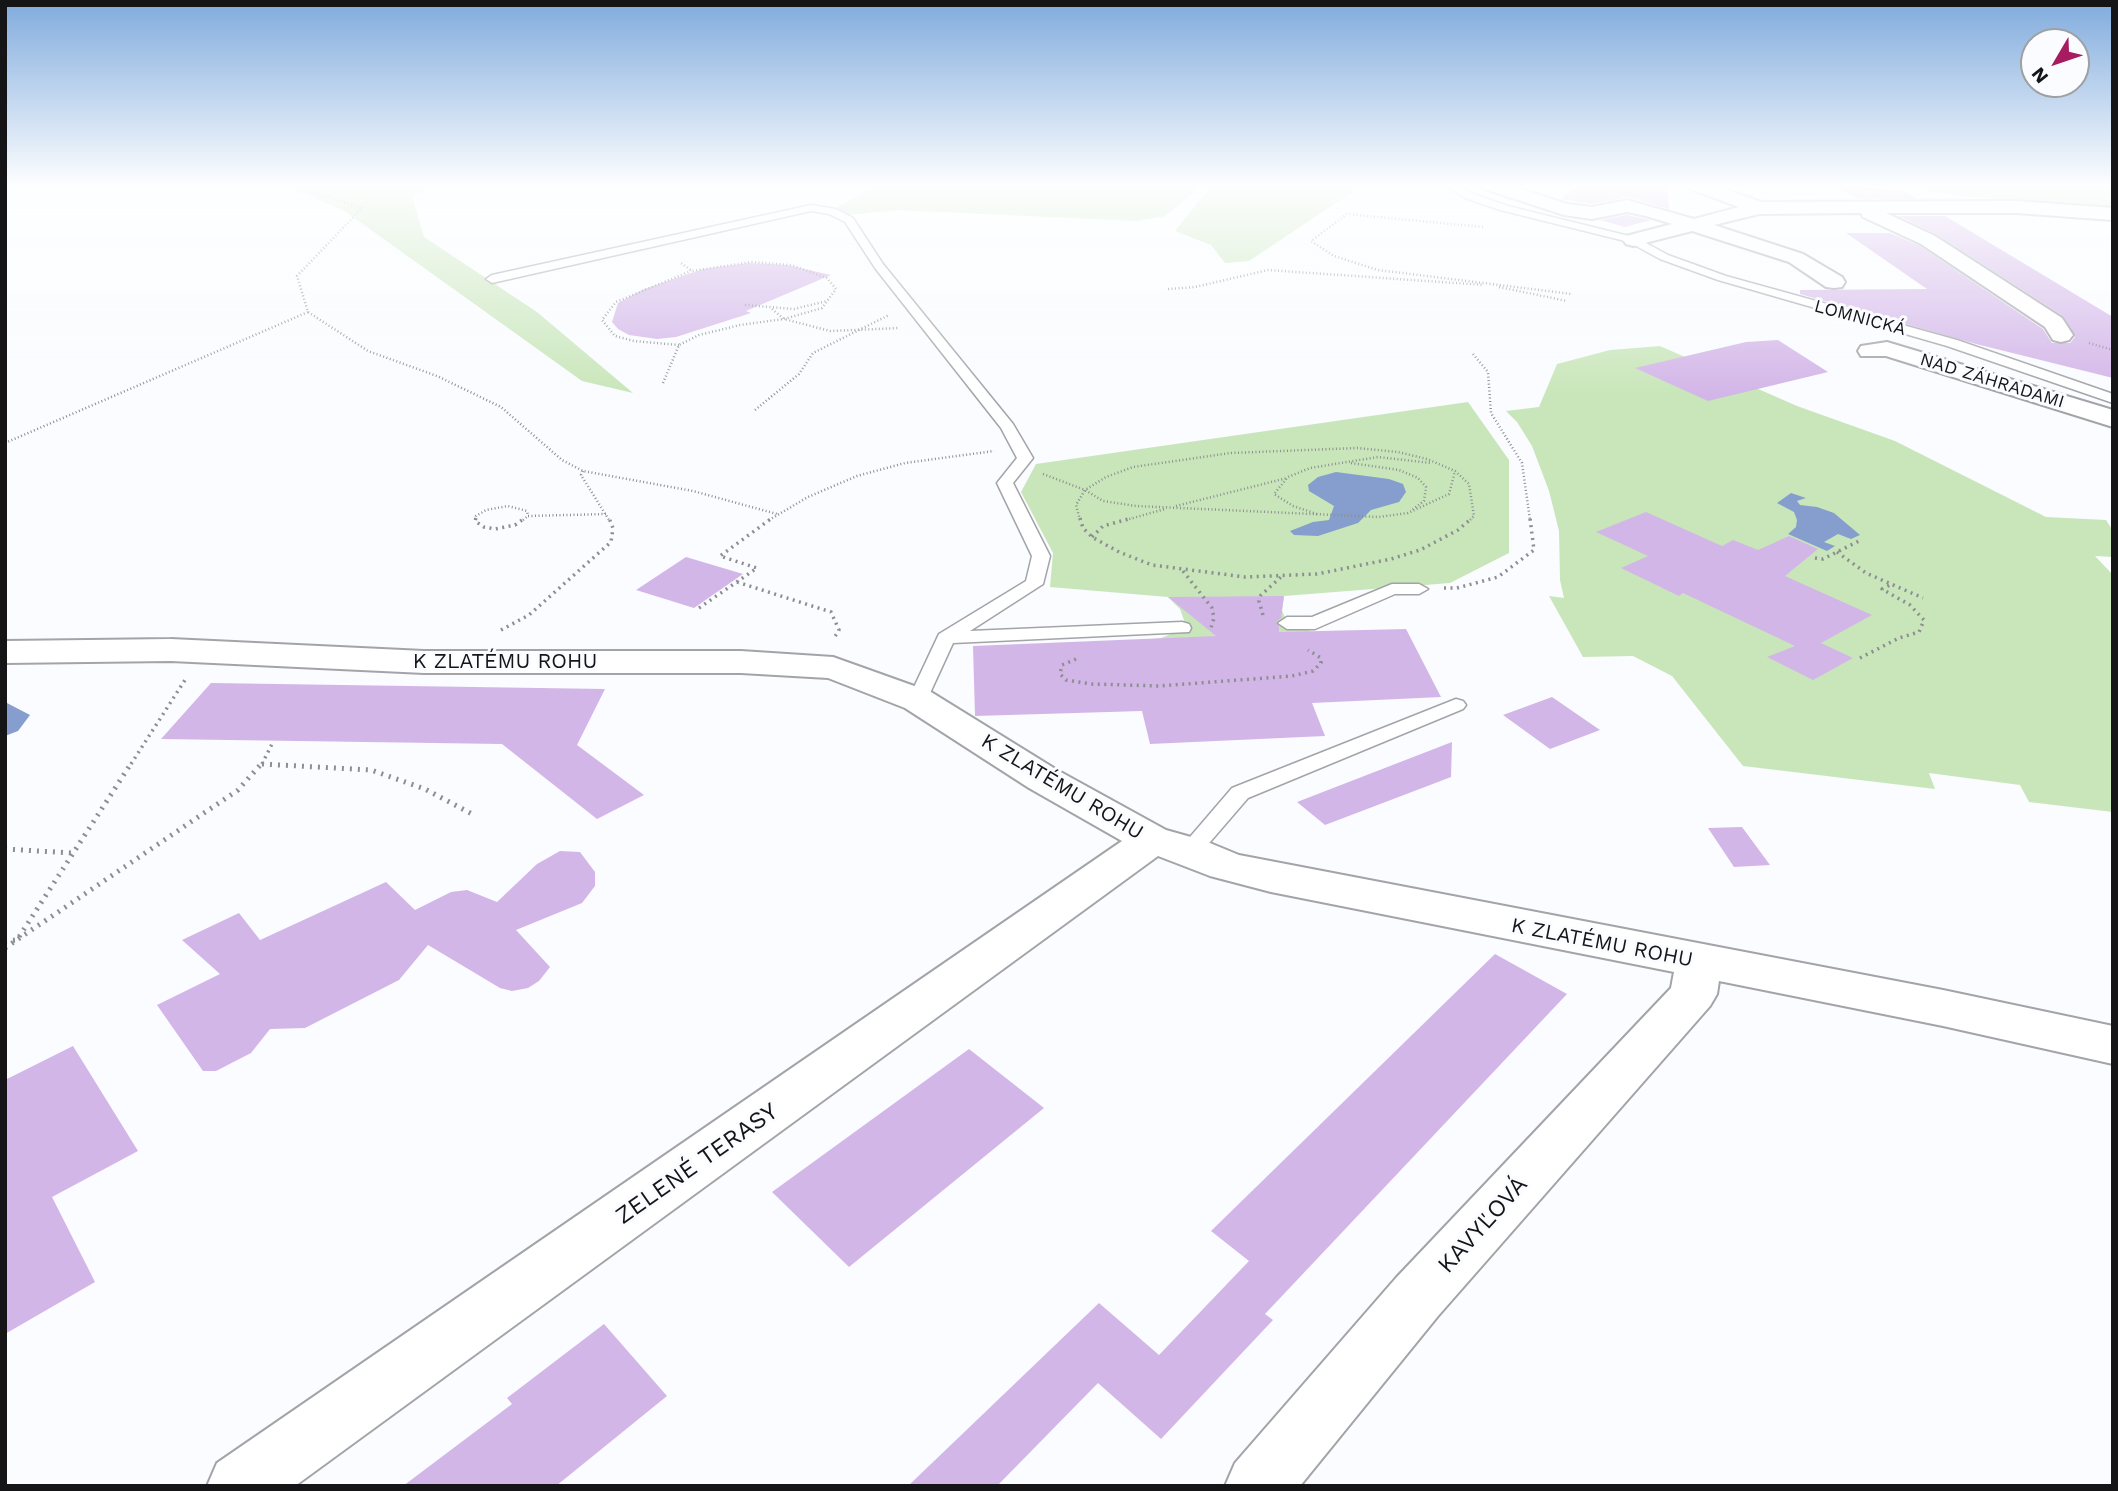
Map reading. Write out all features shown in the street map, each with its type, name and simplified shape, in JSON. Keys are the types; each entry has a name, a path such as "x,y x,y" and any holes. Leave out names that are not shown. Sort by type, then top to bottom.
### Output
{"street":[{"path":"1785,255 1796,258 1834,282"},
{"path":"1950,255 2054,323 2061,335"},
{"name":"NAD ZÁHRADAMI","path":"1870,351 1887,349 2113,419"},
{"name":"K ZLATÉMU ROHU","path":"5,652 208,653 472,664 741,662 805,664 833,668 918,700 1043,779 1171,845 1225,866 1271,878 1943,1008 2113,1045"},
{"name":"ZELENÉ TERASY","path":"240,1486 1121,864 1171,845"},
{"name":"KAVYĽOVÁ","path":"1258,1486 1417,1297 1693,994 1700,962"}],"lane":[{"path":"492,279 602,255"},
{"path":"871,255 1000,416 1019,456 1005,482 1041,556 1034,584 946,638 918,700"},
{"name":"LOMNICKÁ","path":"1660,255 1722,278 1952,343 2113,399"},
{"path":"1287,623 1315,623 1392,589 1419,589"},
{"path":"946,638 1182,628"},
{"path":"1171,845 1240,793 1456,705"}],"path":[{"path":"317,255 297,276 308,312 368,351 437,376 501,408 562,460 583,471 693,491 777,514"},
{"path":"1332,255 1378,270 1572,294"},
{"path":"751,262 791,265 827,278 836,289 830,300 822,307 784,319 740,325 699,335 679,345 634,341 615,336 602,320 616,302 640,289 692,271 751,262"},
{"path":"681,263 692,271"},
{"path":"1168,289 1195,287 1268,270 1494,286 1567,301"},
{"path":"745,305 794,309 830,300"},
{"path":"755,410 799,374 813,353 911,306"},
{"path":"772,309 784,319 830,331 927,326"},
{"path":"5,443 308,312"},
{"path":"663,383 679,345"},
{"path":"1419,589 1457,588 1498,577 1534,550 1522,463 1491,413 1488,372 1473,354"},
{"path":"1357,448 1398,452 1436,463 1455,471 1469,484 1474,500 1474,516 1458,530 1420,550 1391,559 1317,573 1281,577 1217,575 1152,565 1091,537 1083,528 1076,505 1085,489 1133,467 1168,460 1231,453 1357,448"},
{"path":"699,608 757,568 719,555 777,514 808,497 858,476 905,463 1019,456 1103,501 1324,516 1379,517 1408,513 1449,494 1455,471"},
{"path":"1091,537 1103,526 1288,477 1310,468 1378,457 1436,463"},
{"path":"1340,462 1399,470 1418,478 1426,487 1424,501 1408,513"},
{"path":"497,631 529,615 603,551 613,536 607,514 581,475 583,471"},
{"path":"1288,477 1274,494 1293,506 1324,516"},
{"path":"528,516 527,511 508,506 480,512 475,521 484,527 495,529 515,525 528,516 607,514"},
{"path":"1815,558 1823,559 1861,540"},
{"path":"1837,552 1866,573 1923,598"},
{"path":"1182,570 1212,608 1212,624 1203,637"},
{"path":"1265,621 1259,601 1261,595 1281,577"},
{"path":"736,582 831,612 839,630 833,640"},
{"path":"1860,658 1899,638 1919,632 1924,620 1910,605 1882,589 1892,584"},
{"path":"1083,658 1062,665 1060,674 1066,680 1092,684 1214,683 1292,676 1313,671 1321,663 1321,658 1303,648"},
{"path":"17,940 183,683 208,653"},
{"path":"5,948 238,790 262,764 272,744"},
{"path":"262,764 370,770 425,789 472,814"},
{"path":"5,849 73,853"},
{"path":"5,941 17,940"}],"green space":[{"path":"405,255 450,255 537,312 633,393 582,381"},
{"path":"1218,255 1259,255 1249,261 1225,263"},
{"path":"1660,346 1797,406 1895,441 2046,517 2106,520 2113,531 2113,557 2095,556 2113,575 2113,812 2029,802 2020,785 1929,773 1935,789 1743,766 1672,676 1633,656 1583,657 1549,596 1564,598 1560,580 1559,531 1549,491 1532,446 1517,422 1506,411 1539,407 1557,364 1610,350"},
{"path":"1468,402 1509,460 1509,553 1450,583 1284,596 1282,610 1287,623 1322,635 1040,653 1161,638 1178,631 1185,623 1180,609 1168,597 1050,587 1053,553 1021,492 1036,464"}],"water":[{"path":"1336,472 1389,479 1403,484 1406,492 1399,502 1371,510 1358,523 1318,536 1294,535 1290,531 1313,522 1329,520 1334,506 1309,491 1308,485 1318,477"},
{"path":"1791,493 1806,498 1797,501 1800,505 1834,513 1860,535 1851,539 1838,534 1824,542 1835,546 1827,551 1788,534 1796,527 1797,520 1794,512 1777,503"},
{"path":"5,702 30,715 18,731 5,736"}],"building":[{"path":"1877,255 1933,255 2043,329 2052,343 2070,343 2075,337 2063,316 1968,255 2009,255 2113,317 2113,378 1976,344 1800,294 1800,290 1927,289"},
{"path":"749,263 787,265 831,275 746,311 751,313 676,337 657,339 629,335 612,322 618,303 644,289 703,269"},
{"path":"1778,340 1828,372 1708,401 1635,368 1746,342"},
{"path":"1646,512 1722,546 1733,540 1758,550 1789,536 1818,549 1785,576 1872,615 1821,643 1853,658 1813,680 1767,657 1795,646 1683,593 1679,596 1621,568 1648,556 1596,532"},
{"path":"686,557 743,574 694,608 636,590"},
{"path":"1284,596 1281,618 1276,622 1279,632 1406,629 1441,697 1312,703 1325,736 1150,744 1142,711 975,716 973,646 1216,636 1168,597"},
{"path":"211,683 605,689 577,745 644,795 597,819 502,744 161,739"},
{"path":"1552,697 1600,730 1550,749 1503,715"},
{"path":"1452,742 1451,777 1325,825 1297,802"},
{"path":"1742,827 1770,865 1734,867 1708,828"},
{"path":"560,851 580,852 595,872 595,886 582,903 516,930 550,967 539,981 528,988 512,991 500,988 428,945 399,980 305,1028 270,1029 251,1053 216,1071 203,1071 157,1005 220,974 182,940 239,913 260,940 386,882 415,910 451,892 467,890 497,902 537,864"},
{"path":"1495,954 1567,994 1265,1314 1273,1320 1161,1439 1098,1383 997,1486 908,1486 1099,1303 1159,1355 1249,1261 1211,1231"},
{"path":"73,1046 138,1151 52,1197 95,1282 5,1334 5,1080"},
{"path":"969,1049 1044,1108 849,1267 772,1192"},
{"path":"604,1324 667,1396 556,1486 403,1486 512,1404 507,1398"}]}
